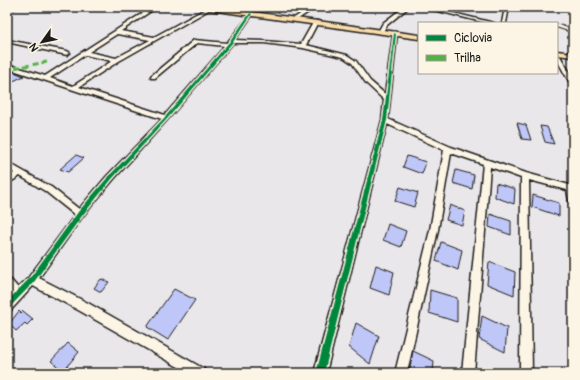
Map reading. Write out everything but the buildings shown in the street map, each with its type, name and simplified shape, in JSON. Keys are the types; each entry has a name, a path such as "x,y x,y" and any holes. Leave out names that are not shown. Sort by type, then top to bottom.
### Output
{"main road":[{"path":"202,7 418,37"},
{"path":"558,56 573,55"},
{"path":"558,56 573,59"}],"street":[{"path":"7,9 14,7"},
{"path":"46,78 156,7"},
{"path":"292,20 314,7"},
{"path":"380,32 385,24 407,7"},
{"path":"424,7 488,22"},
{"path":"504,22 507,7"},
{"path":"74,88 117,60 211,8"},
{"path":"7,306 32,280 80,214 110,178 166,118 230,43 251,14"},
{"path":"303,46 316,22"},
{"path":"116,32 154,39"},
{"path":"320,373 385,120 395,34"},
{"path":"7,41 67,53"},
{"path":"153,77 196,41 230,43 264,42 303,46 345,56 354,62 368,82 388,100"},
{"path":"84,53 117,60"},
{"path":"558,56 573,84"},
{"path":"7,66 166,118"},
{"path":"385,120 448,149 525,176 572,189 573,204"},
{"path":"401,373 434,230 448,149"},
{"path":"468,373 487,162"},
{"path":"7,165 48,189 80,214"},
{"path":"7,181 19,173"},
{"path":"525,176 526,373"},
{"path":"32,280 200,373"},
{"path":"7,283 17,295"}],"lane":[{"path":"558,26 573,31"}],"marked path":[{"path":"7,72 14,68 47,62"}],"cycle path":[{"path":"7,306 32,280 80,214 110,178 166,118 232,41 251,14"},
{"path":"320,373 385,120 395,34"}]}
